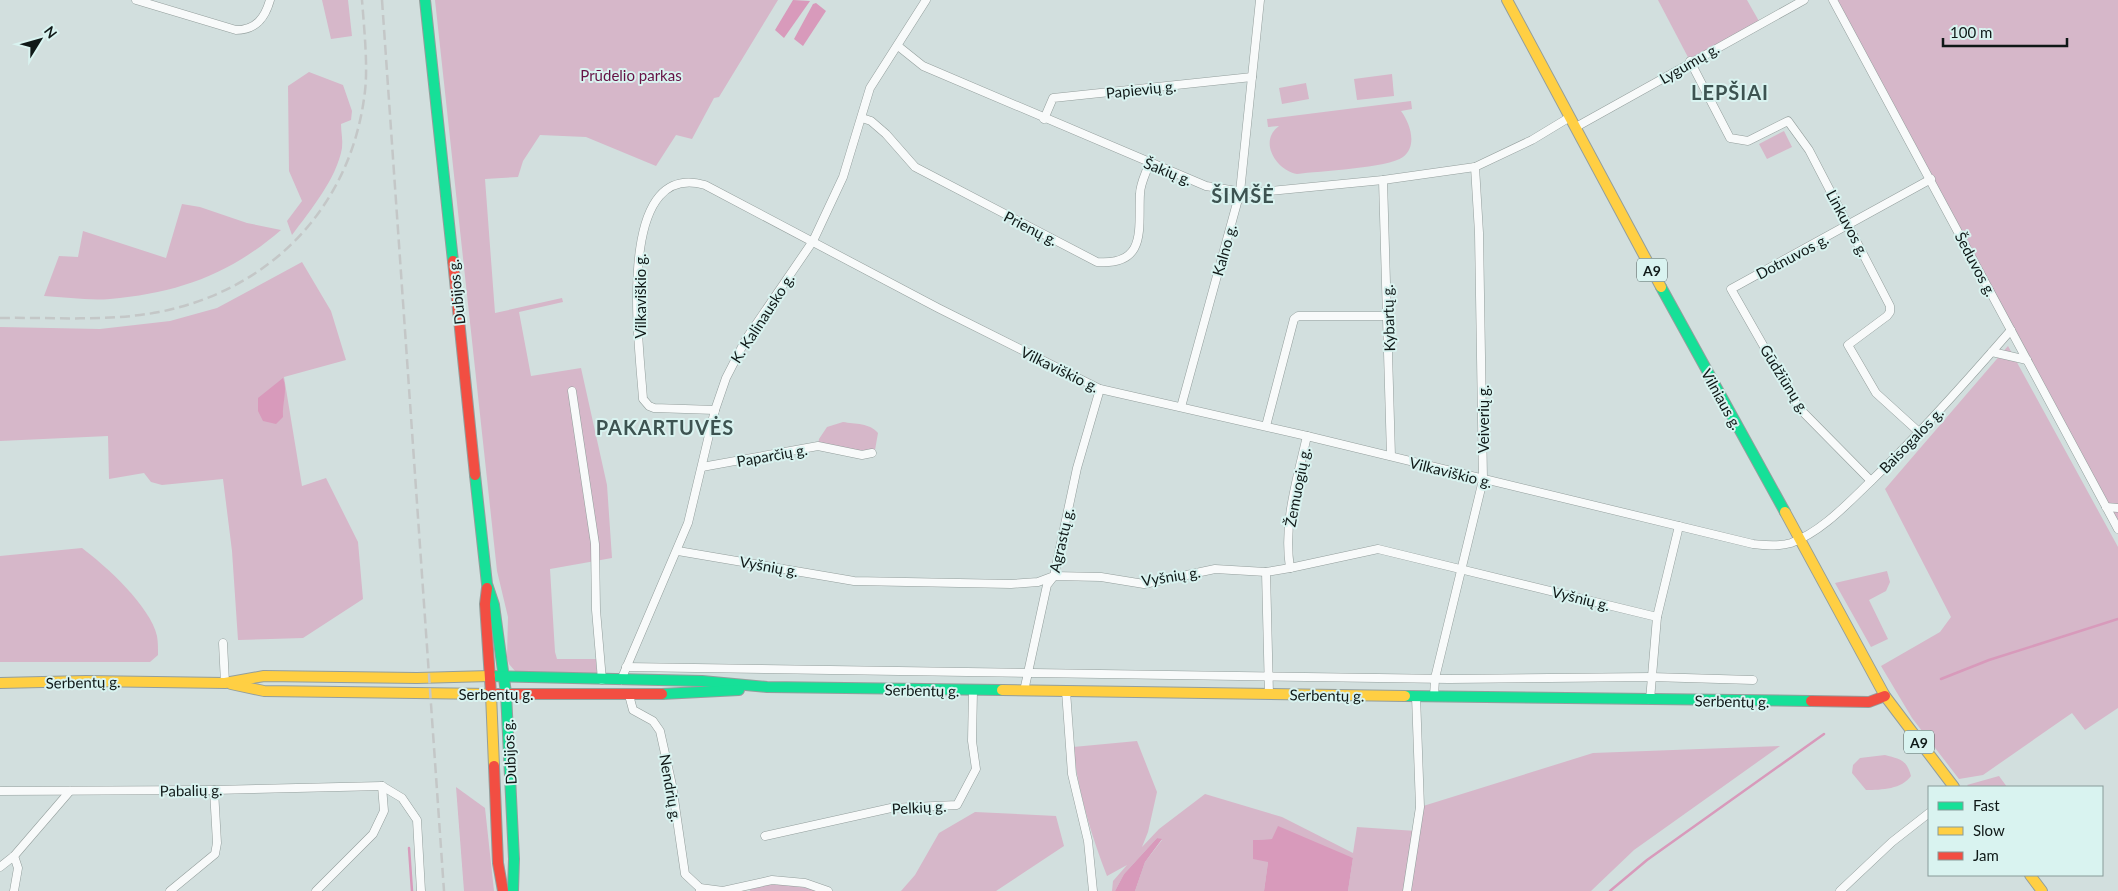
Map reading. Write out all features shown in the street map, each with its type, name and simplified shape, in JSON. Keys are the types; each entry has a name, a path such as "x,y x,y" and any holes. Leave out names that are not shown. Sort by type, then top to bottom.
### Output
{"main road":[{"name":"Dubijos g.","path":"425,0 487,584 485,604 498,863 503,891"},
{"name":"Vilniaus g.","path":"1507,0 1885,696 1953,786"},
{"name":"Dubijos g.","path":"487,584 494,605 506,693 514,859 513,891"},
{"name":"Serbentų g.","path":"225,683 264,676 417,678 504,675 602,680 702,681 767,687 973,691 1869,702 1885,696"},
{"name":"Serbentų g.","path":"0,683 86,681 225,683 264,691 629,695 703,693 767,687"},
{"path":"2031,876 2042,891"}],"street":[{"path":"136,0 236,30 249,28 264,16 270,0"},
{"name":"K. Kalinausko g.","path":"621,680 649,610 678,551 688,523 715,410 726,378 746,339 813,241 837,191 862,118 870,88 926,0"},
{"name":"Kalno g.","path":"1180,407 1240,192 1260,0"},
{"name":"Lygumų g.","path":"1576,127 1624,101 1690,61 1804,0"},
{"name":"Šeduvos g.","path":"1834,0 2118,529"},
{"name":"Šakių g.","path":"898,46 924,66 1149,164 1206,186 1240,192 1383,180 1475,167 1532,140 1570,117"},
{"name":"Linkuvos g.","path":"1690,61 1730,138 1748,141 1788,121 1809,150 1850,224 1890,306 1890,312 1887,316 1848,345 1876,393 1920,433"},
{"name":"Papievių g.","path":"1044,119 1053,98 1252,77"},
{"name":"Prienų g.","path":"862,118 871,121 886,134 914,168 1098,262 1116,261 1126,257 1136,247 1140,233 1140,192 1149,164"},
{"name":"Veiverių g.","path":"1434,697 1435,678 1483,480 1480,233 1475,167"},
{"name":"Dotnuvos g.","path":"1731,289 1931,179"},
{"name":"Kybartų g.","path":"1383,180 1388,316 1390,456"},
{"name":"Vilkaviškio g.","path":"715,410 654,408 643,399 638,259 647,216 652,204 668,188 694,182 705,185 938,308 1100,389 1266,426 1753,544 1778,545 1800,539"},
{"name":"Gūdžiūnų g.","path":"1731,289 1799,408 1871,481"},
{"path":"1266,426 1294,319 1298,316 1388,316"},
{"name":"Baisogalos g.","path":"1800,539 1812,533 1843,508 1920,433 2011,330"},
{"path":"1992,352 2027,360"},
{"name":"Agrastų g.","path":"1024,691 1047,585 1054,576 1077,468 1100,389"},
{"path":"572,391 595,544 596,610 602,680"},
{"name":"Žemuogių g.","path":"1290,568 1287,552 1288,518 1307,436"},
{"name":"Paparčių g.","path":"702,467 818,446 862,454 872,453"},
{"path":"2106,507 2118,508"},
{"path":"1650,700 1657,617 1679,526"},
{"name":"Vyšnių g.","path":"678,551 864,582 1012,584 1038,582 1054,576 1101,577 1144,584 1215,568 1266,572 1378,548 1657,617"},
{"path":"1266,572 1269,694"},
{"path":"223,643 225,683"},
{"path":"626,667 1435,678 1651,677 1753,680"},
{"name":"Pelkių g.","path":"765,836 891,808 957,805 976,768 972,741 973,691"},
{"path":"1066,692 1072,774 1088,841 1093,891"},
{"name":"Nendrių g.","path":"629,695 633,710 653,721 660,731 672,785 685,874 700,889"},
{"path":"1407,891 1420,807 1416,696"},
{"path":"316,891 373,834 384,812 382,786"},
{"path":"382,786 402,798 417,820 421,891"},
{"name":"Pabalių g.","path":"0,791 214,790 382,786"},
{"path":"170,891 215,854 217,843 214,790"},
{"path":"0,867 14,856 70,791"},
{"path":"1840,891 1892,842 1928,814"},
{"path":"14,856 18,868 14,891"},
{"path":"700,889 723,890 772,880 806,883 828,891"}],"green space":[{"path":"322,0 348,0 352,36 331,39"},
{"name":"Prūdelio parkas","path":"435,0 778,0 719,97 714,98 692,139 676,135 656,166 586,137 540,135 523,161 518,177 485,179 495,313 562,298 563,302 519,312 531,376 581,368 607,485 612,558 550,569 557,659 596,659 597,676 515,671 509,664 507,657 508,617 497,571"},
{"path":"1658,0 1747,0 1760,23 1690,61"},
{"path":"1833,0 2118,0 2118,530"},
{"path":"309,72 343,85 352,111 351,120 341,124 342,148 335,171 322,194 292,235 287,221 302,201 289,171 288,86"},
{"path":"1392,74 1394,96 1357,100 1354,79"},
{"path":"1306,83 1309,99 1282,104 1279,88"},
{"path":"1411,101 1412,109 1401,111 1410,128 1410,147 1403,157 1395,161 1369,166 1297,174 1282,167 1272,154 1270,139 1273,132 1279,126 1268,127 1267,119"},
{"path":"1784,131 1792,147 1767,159 1759,144"},
{"path":"182,204 200,207 247,223 281,230 242,259 222,270 180,286 158,292 110,299 44,296 59,256 78,257 83,231 166,258"},
{"path":"302,262 331,311 346,360 284,377 302,486 326,478 358,542 363,599 303,638 238,640 232,551 223,479 162,485 151,482 144,473 109,479 108,436 0,441 0,327 100,329 170,321 217,308"},
{"path":"2008,346 2118,547 2118,708 2085,730 2072,713 1983,775 1959,779 1912,718 1881,666 1940,632 1951,617 1885,489"},
{"path":"843,422 862,424 875,430 878,433 875,450 872,453 818,446 819,439 827,427"},
{"path":"82,548 103,565 126,588 146,612 157,636 158,655 150,662 0,662 0,556"},
{"path":"1887,571 1890,582 1886,591 1869,600 1888,639 1871,647 1835,583"},
{"path":"1137,741 1157,792 1148,832 1142,847 1159,829 1205,794 1282,817 1353,853 1357,827 1416,831 1420,807 1593,753 1780,746 1634,850 1591,891 1348,891 1353,858 1273,839 1253,840 1268,862 1264,891 1135,891 1145,862 1162,840 1157,838 1124,874 1115,891 1112,891 1113,881 1127,865 1107,876 1086,813 1073,747"},
{"path":"1885,755 1905,763 1911,776 1897,786 1866,790 1852,773 1853,765 1860,758"},
{"path":"1999,776 2006,786 1968,786"},
{"path":"456,787 485,808 494,891 464,891"},
{"path":"975,812 1056,816 1064,846 996,891 901,891 915,875 939,833"},
{"path":"776,883 820,891 750,891 751,887"}],"shaded area":[{"path":"793,0 810,1 784,38 775,30"},
{"path":"816,3 826,11 803,46 794,39 813,4"},
{"path":"283,378 285,387 283,417 276,424 263,421 258,411 258,398"},
{"path":"1278,826 1353,858 1348,891 1264,891 1268,862 1253,859 1253,840 1272,839"},
{"path":"1157,838 1162,839 1145,862 1135,891 1115,891 1124,874"}],"waterway":[{"path":"1941,679 1989,660 2118,619"},
{"path":"1610,891 1647,860 1824,734"},
{"path":"409,848 412,891"}],"railway":[{"path":"0,318 100,318 159,312 199,301 237,284 270,263 299,236 324,206 343,171 357,133 366,81 362,0"},
{"path":"382,0 444,891"}],"traffic: fast":[{"path":"425,0 453,261"},
{"path":"1661,287 1785,512"},
{"path":"475,475 487,584 494,605 506,693"},
{"path":"490,676 702,681 767,687 1002,690"},
{"path":"662,694 739,690"},
{"path":"506,693 514,859 513,891"},
{"path":"1405,696 1811,701"}],"traffic: slow":[{"path":"1507,0 1661,287"},
{"path":"1785,512 1885,696 1953,786"},
{"path":"0,683 86,681 225,683 264,676 417,678 490,676"},
{"path":"231,684 264,691 491,694 494,766"},
{"path":"1002,690 1405,696"},
{"path":"2031,876 2042,891"}],"traffic: jam":[{"path":"453,261 475,475"},
{"path":"487,588 485,604 491,694 662,694"},
{"path":"1811,701 1869,702 1885,696"},
{"path":"494,766 498,863 503,891"}],"district":[{"name":"LEPŠIAI","path":"1730,92"},
{"name":"ŠIMŠĖ","path":"1243,195"},
{"name":"PAKARTUVĖS","path":"665,427"}]}
